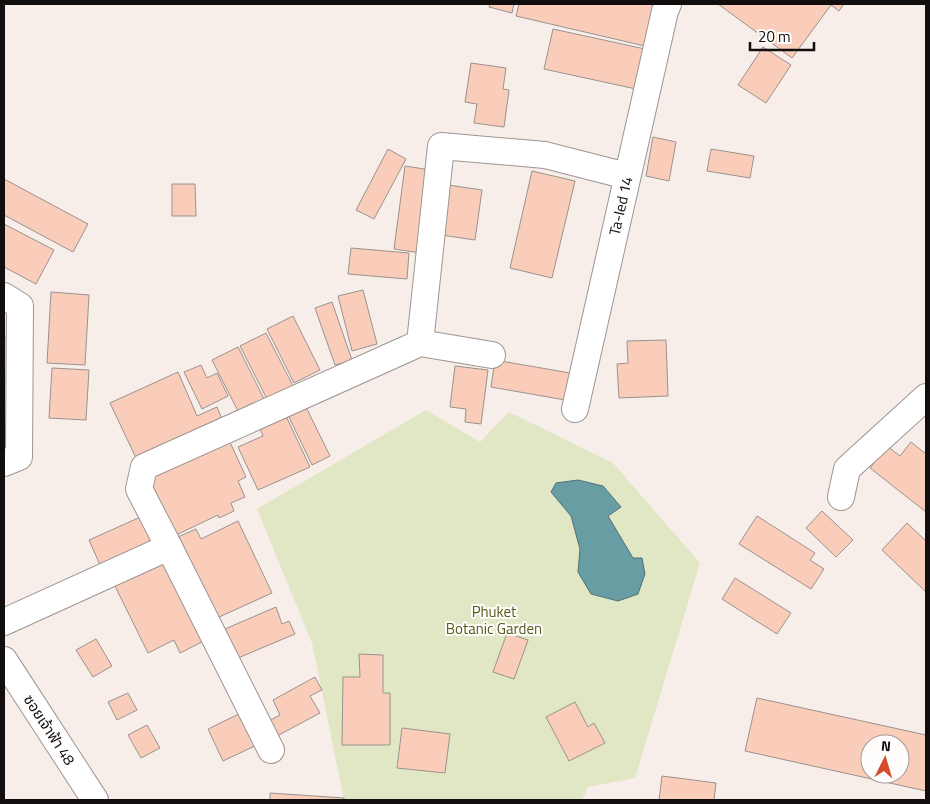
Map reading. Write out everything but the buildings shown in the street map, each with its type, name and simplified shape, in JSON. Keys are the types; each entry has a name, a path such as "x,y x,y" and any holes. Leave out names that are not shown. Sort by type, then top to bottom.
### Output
{"street":[{"name":"Ta-Ied 14","path":"575,409 665,10 668,4"},
{"path":"420,343 440,146 545,155 627,176"},
{"path":"4,296 20,306 19,457 4,463"},
{"path":"271,750 139,489 144,468 420,343 492,354"},
{"path":"841,497 847,469 926,397"},
{"path":"4,622 170,547"},
{"name":"ซอยเจ้าฟ้า 48","path":"4,660 95,800"}],"green space":[{"name":"Phuket Botanic Garden","path":"426,410 480,442 509,412 613,463 700,563 635,778 588,787 582,800 344,800 312,643 257,509"}],"water":[{"path":"578,480 603,486 621,507 608,516 633,558 642,558 645,574 638,594 618,601 591,594 578,572 580,549 571,516 551,492 556,483"}]}
